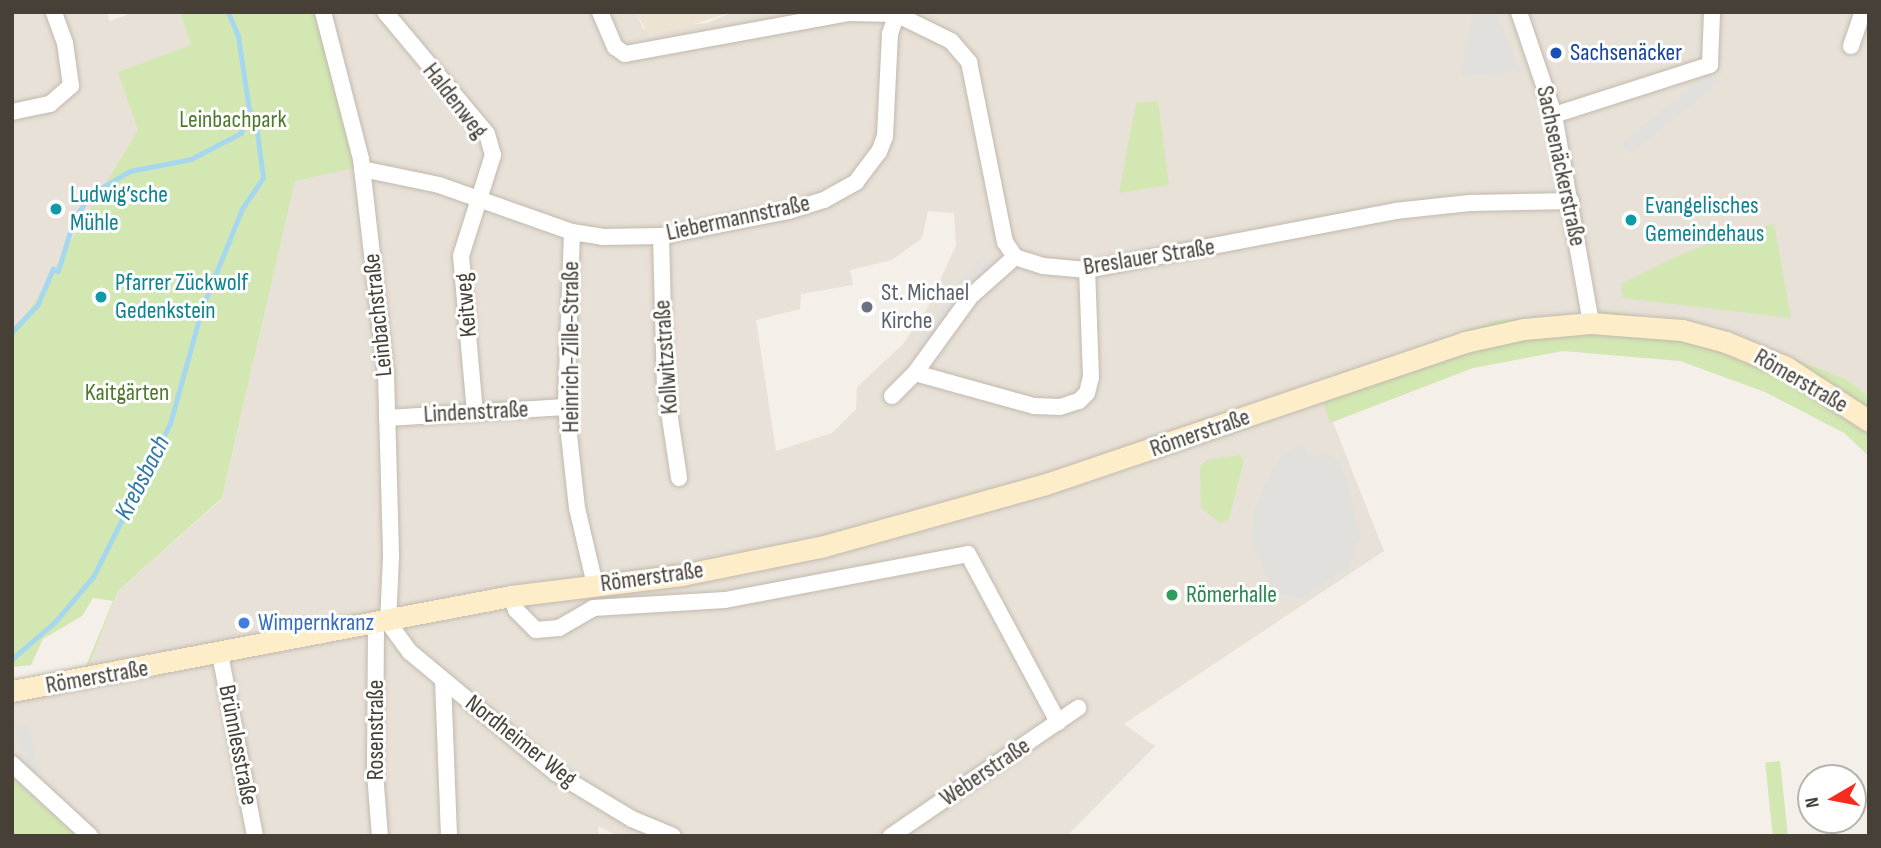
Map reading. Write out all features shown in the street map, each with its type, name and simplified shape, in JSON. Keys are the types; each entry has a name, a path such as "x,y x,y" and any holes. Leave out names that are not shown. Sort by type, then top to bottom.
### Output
{"main road":[{"name":"Römerstraße","path":"12,691 382,624 511,596 682,575 824,547 1108,464 1465,342 1591,323 1682,330 1726,342 1786,368 1869,421"}],"street":[{"path":"12,112 50,104 71,86 65,43 54,12"},
{"name":"Leinbachstraße","path":"323,12 362,169 387,418 382,624"},
{"name":"Haldenweg","path":"386,12 487,134 492,155 478,200"},
{"path":"600,12 615,47 633,54 697,37 849,13 897,13 951,41 969,62 1005,242 1015,257 971,296 915,373 892,396"},
{"name":"Sachsenäckerstraße","path":"1519,12 1532,38 1554,115 1572,201 1591,323"},
{"path":"1554,115 1710,65 1712,12"},
{"path":"1851,46 1864,12"},
{"name":"Liebermannstraße","path":"362,169 439,185 572,232 602,237 661,236 750,221 824,200 856,183 885,136 890,34 897,13"},
{"name":"Keitweg","path":"475,412 461,256 478,200"},
{"name":"Breslauer Straße","path":"1015,257 1043,266 1087,270 1395,211 1470,203 1572,201"},
{"name":"Heinrich-Zille-Straße","path":"572,232 566,407 577,508 594,585"},
{"name":"Kollwitzstraße","path":"661,236 665,385 679,478"},
{"path":"915,373 1034,406 1060,407 1079,401 1087,393 1091,377 1087,270"},
{"name":"Lindenstraße","path":"387,418 566,407"},
{"name":"Römerstraße","path":"511,596 516,610 536,630 559,628 593,608 725,600 968,554 1058,722"},
{"name":"Nordheimer Weg","path":"382,624 410,652 556,773 632,820 673,836"},
{"name":"Rosenstraße","path":"380,836 374,773 382,624"},
{"name":"Brünnlesstraße","path":"220,654 255,836"},
{"path":"443,680 445,835"},
{"name":"Weberstraße","path":"891,836 1079,708"},
{"path":"12,764 90,836"}],"shaded area":[{"path":"12,12 107,12 110,21 134,12 180,12 191,45 30,309 12,328"},
{"path":"314,12 636,12 643,29 707,23 733,12 1869,12 1869,397 1848,380 1726,331 1608,311 1317,382 1384,551 1124,724 1155,746 1067,836 618,836 598,826 599,836 76,836 12,778 12,681 87,669 118,591 222,499 295,180 358,166","holes":["928,211 954,213 956,245 928,307 903,344 857,387 856,409 832,433 776,451 756,320 800,309 801,294 853,285 850,270 892,260 922,238"]},
{"path":"636,12 733,12 650,37"},
{"path":"1473,12 1496,12 1521,73 1461,76"},
{"path":"1711,71 1720,82 1630,154 1622,143"},
{"path":"983,255 993,264 970,287 925,354 914,348 959,281"},
{"path":"1303,443 1309,455 1324,454 1338,461 1347,479 1360,537 1348,568 1300,599 1272,592 1252,539 1254,511 1268,478 1281,455"},
{"path":"27,723 35,758 43,771 34,777 24,765 15,725"}],"green space":[{"name":"Leinbachpark","path":"180,12 314,12 358,167 295,181 222,498 118,591 87,670 12,681 86,666 113,601 93,598 82,616 43,639 31,665 12,667 12,328 30,309 138,130 118,72 191,45"},
{"path":"1158,101 1169,185 1119,193 1136,103"},
{"path":"1774,224 1791,318 1623,298 1621,284 1673,258 1717,240"},
{"path":"1608,311 1726,331 1848,380 1869,397 1869,456 1844,433 1765,392 1680,361 1563,351 1473,368 1330,423 1317,382 1497,320"},
{"path":"1240,455 1244,460 1229,519 1220,523 1201,508 1200,467 1207,460"},
{"path":"1780,761 1788,836 1773,836 1765,763"},
{"path":"12,778 20,785 76,836 12,836"}],"waterway":[{"path":"12,332 38,304 53,269 58,271 74,219 91,194 130,171 191,159 241,133 249,110 238,36 228,12"},
{"name":"Krebsbach","path":"12,659 55,622 93,577 170,424 202,308 242,209 263,178 255,117 249,110"}],"place":[{"name":"Sachsenäcker","path":"1556,53"},
{"name":"Ludwig’sche Mühle","path":"56,209"},
{"name":"Evangelisches Gemeindehaus","path":"1631,220"},
{"name":"Pfarrer Zückwolf Gedenkstein","path":"101,297"},
{"name":"St. Michael Kirche","path":"867,307"},
{"name":"Römerhalle","path":"1172,595"},
{"name":"Wimpernkranz","path":"244,623"}],"park label":[{"name":"Kaitgärten","path":"127,393"}]}
